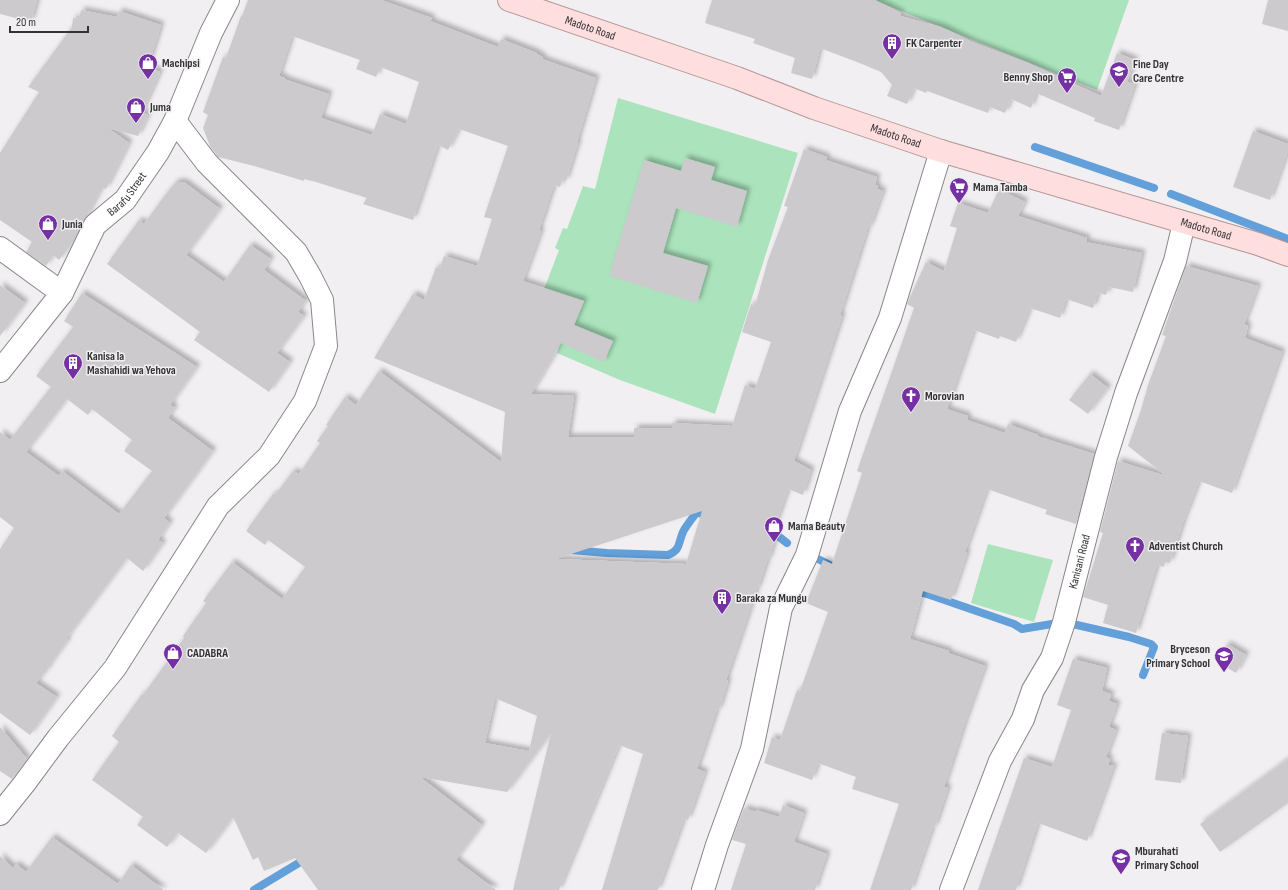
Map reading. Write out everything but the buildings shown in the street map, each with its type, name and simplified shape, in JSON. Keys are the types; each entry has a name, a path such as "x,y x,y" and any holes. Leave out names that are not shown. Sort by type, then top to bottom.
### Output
{"main road":[{"name":"Madoto Road","path":"517,1 730,75 814,108 941,151 1258,244 1288,255"}],"street":[{"name":"Barafu Street","path":"0,371 62,293 95,225 125,200 158,152 175,121 210,33 228,0"},
{"path":"0,814 58,738 115,668 218,506 269,456 305,401 326,346 322,300 296,252 207,163 175,121"},
{"path":"702,890 752,749 781,608 808,555 850,411 890,318 941,151"},
{"name":"Kanisani Road","path":"951,890 1000,761 1023,719 1033,690 1052,658 1064,622 1106,457 1126,393 1175,261 1184,223"},
{"path":"0,248 62,293"}],"green space":[{"path":"874,0 1129,0 1097,90"},
{"path":"618,98 798,153 715,414 620,380 557,353 559,346 528,331 559,250 555,248 563,228 567,229 583,186 595,189"},
{"path":"988,544 1053,560 1034,622 971,603"}],"waterway":[{"path":"1035,147 1154,188"},
{"path":"1171,194 1288,239"},
{"path":"571,550 668,555 675,551 683,532 696,513 710,517"},
{"path":"762,530 778,536 787,543"},
{"path":"818,559 832,566"},
{"path":"912,590 1014,624 1022,629 1064,622 1129,637 1151,644 1154,647 1143,675"},
{"path":"254,890 307,858"}],"place":[{"name":"FK Carpenter","path":"892,60"},
{"name":"Machipsi","path":"148,80"},
{"name":"Fine Day Care Centre","path":"1119,88"},
{"name":"Benny Shop","path":"1067,94"},
{"name":"Juma","path":"136,124"},
{"name":"Mama Tamba","path":"959,204"},
{"name":"Junia","path":"48,241"},
{"name":"Kanisa la Mashahidi wa Yehova","path":"73,380"},
{"name":"Morovian","path":"911,413"},
{"name":"Mama Beauty","path":"774,543"},
{"name":"Adventist Church","path":"1135,563"},
{"name":"Baraka za Mungu","path":"722,615"},
{"name":"CADABRA","path":"173,670"},
{"name":"Bryceson Primary School","path":"1224,673"},
{"name":"Mburahati Primary School","path":"1121,875"}]}
